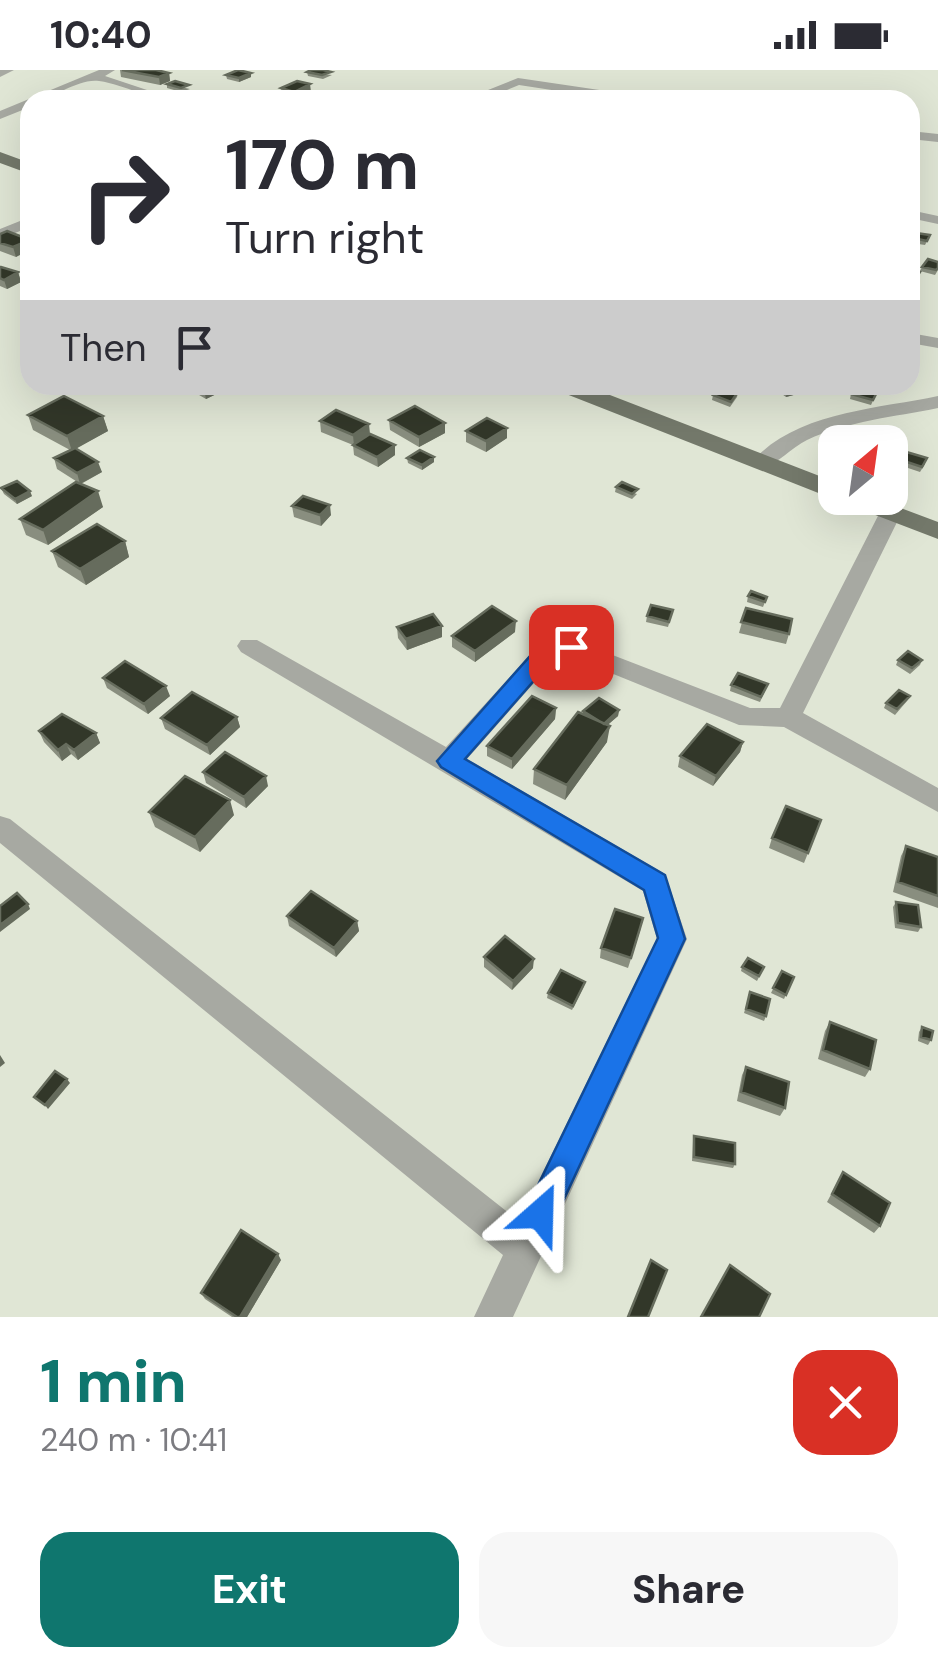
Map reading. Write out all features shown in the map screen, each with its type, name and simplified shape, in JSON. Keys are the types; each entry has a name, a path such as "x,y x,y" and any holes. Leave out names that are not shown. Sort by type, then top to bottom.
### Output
{"main road":[{"path":"590,395 818,484"},
{"path":"898,515 938,531"}],"street":[{"path":"0,74 8,70"},
{"path":"60,90 109,70"},
{"path":"94,76 139,90"},
{"path":"495,90 518,81 576,90"},
{"path":"761,462 774,449 821,428 938,402"},
{"path":"788,717 889,515"},
{"path":"249,646 656,883 672,939 493,1317"},
{"path":"449,761 547,652 571,647 748,718 788,717 938,801"},
{"path":"0,828 524,1248"}],"building":[{"path":"122,70 156,70 169,73 159,77"},
{"path":"238,70 251,73 239,78 226,75"},
{"path":"323,70 331,72 307,72"},
{"path":"175,81 189,85 181,88 167,84"},
{"path":"297,81 310,84 298,90 281,88"},
{"path":"7,231 20,236 20,244 13,247 0,243 0,234"},
{"path":"928,259 938,262 936,270 922,267"},
{"path":"0,267 18,272 4,280 0,278"},
{"path":"713,395 736,395 731,402"},
{"path":"64,396 103,416 67,436 28,415"},
{"path":"415,406 445,423 419,437 389,420"},
{"path":"336,410 369,424 353,435 320,421"},
{"path":"487,418 507,428 486,441 466,431"},
{"path":"370,434 395,445 377,457 353,445"},
{"path":"75,448 98,462 77,473 54,458"},
{"path":"420,450 434,457 422,465 407,458"},
{"path":"908,452 927,458 922,467 908,462"},
{"path":"17,481 30,491 15,499 1,488"},
{"path":"76,482 98,491 43,530 20,519"},
{"path":"622,482 638,489 632,494 616,487"},
{"path":"303,496 330,505 320,515 292,506"},
{"path":"97,524 125,541 80,569 52,551"},
{"path":"751,591 767,597 765,602 748,596"},
{"path":"651,605 673,610 669,622 647,616"},
{"path":"492,606 516,621 475,651 452,636"},
{"path":"746,608 792,619 789,634 741,622"},
{"path":"433,614 442,626 406,639 397,627"},
{"path":"908,651 922,660 912,668 898,660"},
{"path":"125,661 166,686 144,704 103,678"},
{"path":"738,673 768,684 761,697 731,685"},
{"path":"899,690 910,696 897,709 886,703"},
{"path":"192,692 237,717 207,745 161,718"},
{"path":"532,696 556,708 512,759 487,746"},
{"path":"599,698 619,710 604,724 583,711"},
{"path":"578,712 610,726 567,785 534,769"},
{"path":"62,714 96,733 74,750 66,744 58,750 39,731"},
{"path":"707,724 743,742 716,776 680,756"},
{"path":"225,752 266,776 244,797 203,772"},
{"path":"185,776 230,800 195,837 149,812"},
{"path":"786,806 821,820 808,853 772,838"},
{"path":"906,846 938,857 938,896 898,882"},
{"path":"311,891 357,921 334,948 287,916"},
{"path":"17,893 28,904 0,925 0,906"},
{"path":"896,902 918,905 921,927 898,923"},
{"path":"615,909 643,918 631,958 601,948"},
{"path":"505,936 534,959 513,981 484,957"},
{"path":"748,958 764,967 759,976 742,967"},
{"path":"561,970 585,982 573,1006 548,993"},
{"path":"782,971 794,977 786,995 773,988"},
{"path":"750,992 770,999 766,1016 746,1009"},
{"path":"830,1022 876,1040 870,1069 823,1050"},
{"path":"922,1027 933,1031 931,1040 921,1037"},
{"path":"746,1067 789,1082 785,1108 741,1092"},
{"path":"55,1071 67,1079 45,1105 34,1097"},
{"path":"694,1136 735,1143 735,1164 694,1157"},
{"path":"843,1172 890,1203 880,1226 832,1194"},
{"path":"241,1230 278,1254 237,1317 201,1293"},
{"path":"651,1260 667,1270 648,1317 628,1317"},
{"path":"730,1265 770,1294 759,1317 701,1317"}],"route":[{"path":"540,1214 672,939 656,883 449,761 547,652 571,647"}]}
